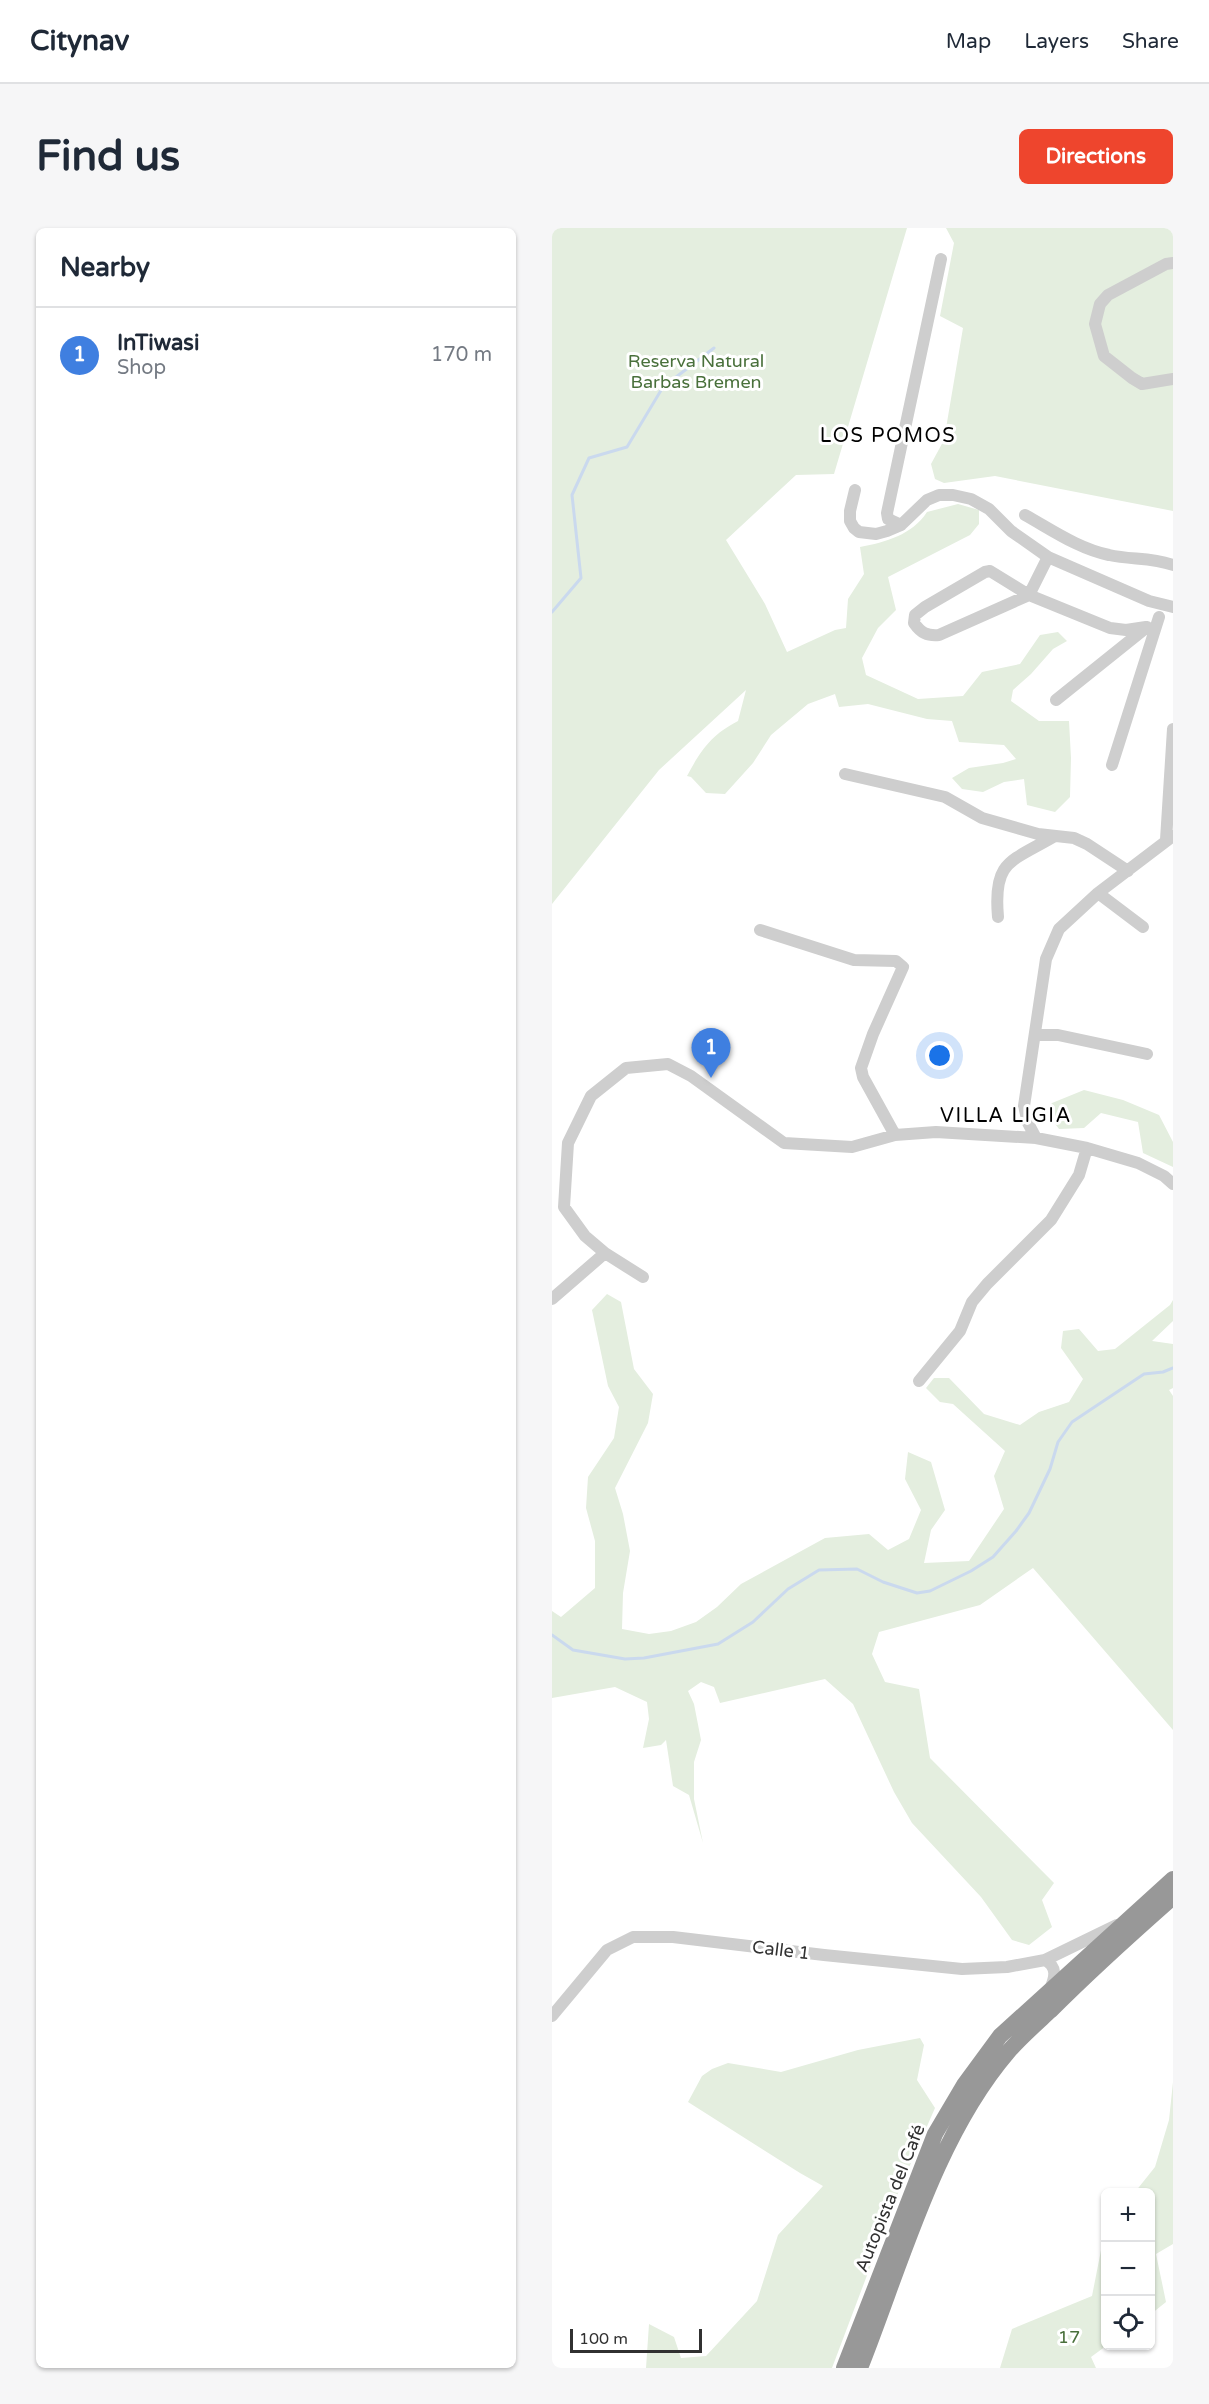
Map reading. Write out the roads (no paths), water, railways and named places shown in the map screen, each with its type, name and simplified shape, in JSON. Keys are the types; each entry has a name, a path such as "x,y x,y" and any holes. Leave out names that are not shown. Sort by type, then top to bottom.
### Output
{"highway":[{"name":"Autopista del Café","path":"844,2368 935,2134 964,2085 1000,2036 1173,1878"},
{"name":"Autopista del Café","path":"860,2368 935,2173 964,2115 1008,2052 1079,1982 1173,1897"}],"street":[{"path":"901,525 888,519 887,513 941,259"},
{"path":"1173,263 1166,264 1108,295 1100,304 1095,324 1104,356 1132,378 1142,384 1173,379"},
{"path":"855,490 850,521 859,532 876,534 901,525 927,500 939,495 971,499 989,509 1011,531 1047,557 1149,602 1173,606"},
{"path":"1025,515 1085,548 1110,556 1160,560 1173,565"},
{"path":"1047,557 1029,595 939,635 921,633 914,623 915,615 925,607 990,571 1029,595 1110,628 1126,630 1146,627"},
{"path":"1056,700 1173,606"},
{"path":"1112,765 1159,617"},
{"path":"1035,1138 1024,1106 1046,959 1059,929 1098,893 1170,838 1173,729"},
{"path":"845,774 945,797 982,818 1053,837 1074,838 1128,871"},
{"path":"998,917 996,892 1000,873 1010,862 1053,837"},
{"path":"1098,893 1143,927"},
{"path":"760,930 854,960 896,961 903,967 873,1034 861,1068 863,1077 895,1135"},
{"path":"1036,1035 1058,1035 1147,1054"},
{"path":"643,1278 605,1253 585,1236 564,1207 568,1143 591,1096 626,1068 668,1064 691,1076 784,1143 852,1146 895,1135 936,1132 1035,1138 1087,1148 1138,1163 1164,1176 1173,1184"},
{"path":"919,1381 960,1331 972,1302 1051,1220 1079,1175 1087,1148"},
{"path":"552,1299 605,1253"},
{"name":"Calle 1","path":"552,2016 557,2004 606,1950 633,1936 650,1935 962,1969 1007,1967 1045,1960 1128,1919"},
{"path":"1045,1960 1054,1970 1055,1978 1049,1992"}],"waterway":[{"path":"552,612 581,578 572,495 589,458 627,447 663,387 714,348"},
{"path":"552,1635 573,1650 625,1659 644,1658 718,1644 753,1622 788,1589 819,1570 857,1569 883,1582 917,1593 930,1591 971,1571 993,1557 1016,1531 1029,1513 1050,1469 1058,1442 1072,1422 1144,1374 1163,1372 1173,1368"}],"place":[{"name":"InTiwasi","path":"711,1078"}],"district":[{"name":"LOS POMOS","path":"888,436"},
{"name":"VILLA LIGIA","path":"1006,1116"}],"park label":[{"name":"Reserva Natural Barbas Bremen","path":"696,371"},
{"name":"17","path":"1069,2337"}]}
